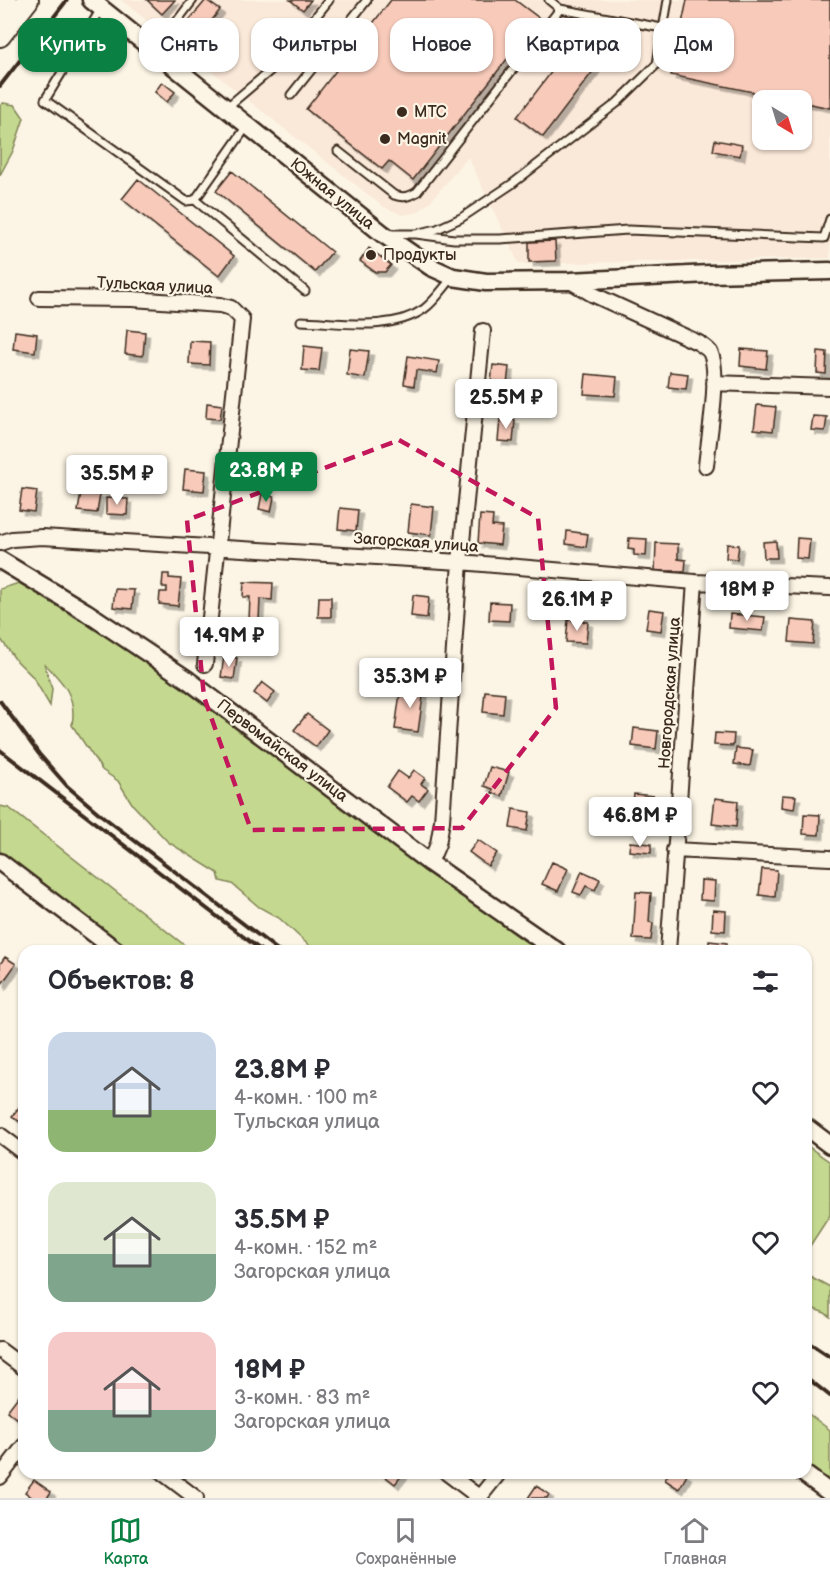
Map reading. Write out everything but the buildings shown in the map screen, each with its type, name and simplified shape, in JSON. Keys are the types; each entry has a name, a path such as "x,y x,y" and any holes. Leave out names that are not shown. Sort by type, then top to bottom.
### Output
{"main road":[{"path":"0,8 6,0"},
{"path":"0,36 27,0"}],"street":[{"name":"Южная улица","path":"96,5 139,40"},
{"name":"Южная улица","path":"180,72 383,234 431,267 453,276 486,282 570,281 830,271"},
{"path":"570,281 592,294 699,343 710,351 714,364 714,383 706,466"},
{"name":"Тульская улица","path":"39,298 132,299 220,305 231,308 242,319 205,664"},
{"path":"430,863 438,844 442,821 460,562 483,331"},
{"path":"714,383 830,387"},
{"name":"Загорская улица","path":"0,543 12,539 42,537 460,562 695,582 830,588"},
{"name":"Первомайская улица","path":"0,560 86,612 189,680 430,863 548,945"},
{"name":"Новгородская улица","path":"668,945 695,582"},
{"path":"674,850 830,858"},
{"path":"0,862 109,945"},
{"path":"812,1132 830,1145"},
{"path":"0,1135 18,1148"},
{"path":"0,1350 18,1364"},
{"path":"0,1477 18,1454"},
{"path":"171,1479 196,1498"},
{"path":"455,1479 480,1498 494,1479"},
{"path":"811,1479 830,1493"}],"lane":[{"path":"180,18 193,0"},
{"path":"226,108 279,64 329,0"},
{"path":"291,95 367,0"},
{"path":"549,0 560,9 653,26"},
{"path":"664,18 668,0"},
{"path":"96,5 45,100 186,201 195,200 305,291"},
{"path":"338,151 394,195 408,197 417,192 560,9"},
{"path":"416,234 437,229 485,202 617,103 653,68"},
{"path":"195,200 247,126"},
{"path":"383,234 416,234 454,239 500,239 627,230 827,238 830,219"},
{"path":"301,321 381,323 403,321 426,308 453,276"}],"highlighted area":[{"path":"399,440 538,518 556,708 462,828 251,830 204,697 187,520"}],"shaded area":[{"path":"121,0 830,0 830,258 519,264 468,157 429,203 418,212 403,215 384,207 212,72 239,72 239,18 144,18"}],"green space":[{"path":"3,103 15,105 24,118 13,151 0,175 0,106"},
{"path":"19,583 84,619 194,691 347,811 530,945 308,945 279,918 259,907 232,884 220,881 218,873 168,842 133,805 118,781 102,770 72,725 72,706 63,683 44,663 52,689 50,706 33,677 15,659 0,638 0,589"},
{"path":"0,806 9,808 184,945 118,945 0,855"},
{"path":"812,1149 830,1162 830,1215 812,1243"},
{"path":"812,1277 830,1287 830,1317 812,1308"},
{"path":"812,1416 830,1430 830,1485 812,1472"}],"railway":[{"path":"0,86 67,0"},
{"path":"0,701 39,754 67,786 101,815 271,945"},
{"path":"0,750 254,945"},
{"path":"812,1345 830,1357"},
{"path":"812,1382 830,1396"}],"place":[{"name":"МТС","path":"402,112"},
{"name":"Magnit","path":"385,139"},
{"name":"Продукты","path":"371,255"}]}
